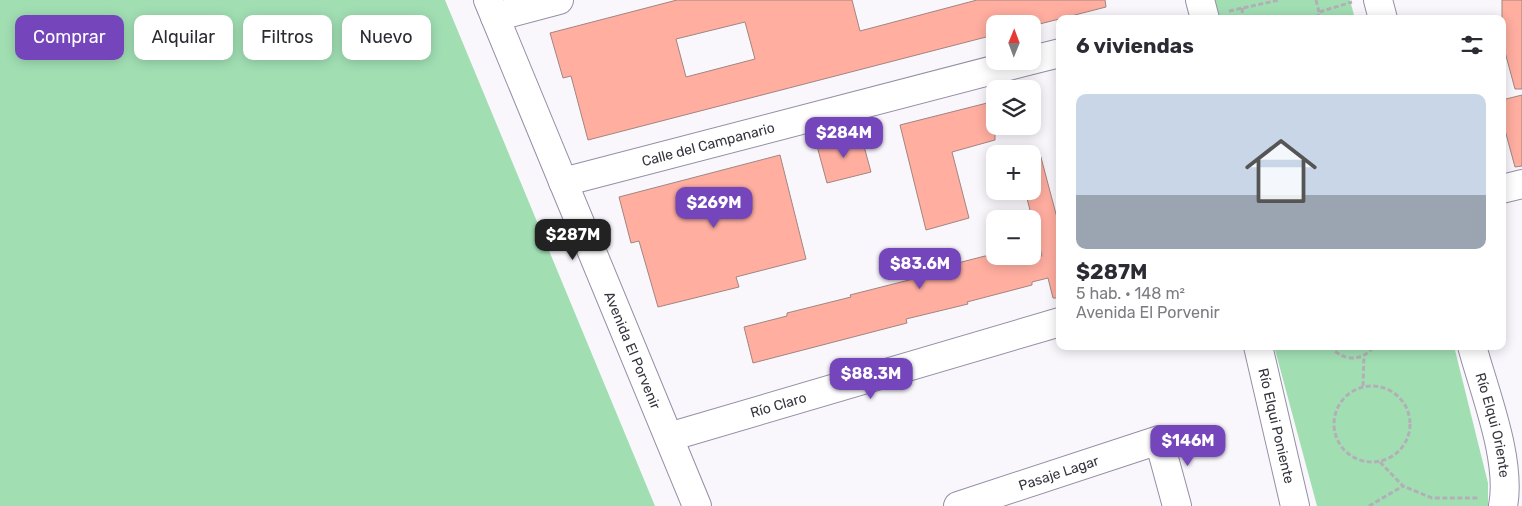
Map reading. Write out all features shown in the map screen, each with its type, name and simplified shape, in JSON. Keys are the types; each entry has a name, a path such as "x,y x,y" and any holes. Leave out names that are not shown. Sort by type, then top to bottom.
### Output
{"street":[{"path":"491,8 559,0"},
{"path":"1367,1 1380,15"},
{"name":"Avenida El Porvenir","path":"491,8 697,506"},
{"path":"1041,58 1056,54"},
{"name":"Calle del Campanario","path":"563,182 993,70"},
{"path":"1506,189 1522,184"},
{"name":"Río Claro","path":"669,437 1056,323"},
{"name":"Río Elqui Poniente","path":"1259,350 1295,506"},
{"name":"Río Elqui Oriente","path":"1473,350 1501,449 1504,502"},
{"name":"Pasaje Lagar","path":"958,506 1159,440 1177,506"}],"path":[{"path":"1205,13 1279,0"},
{"path":"1316,0 1319,15"},
{"path":"1319,12 1367,1"},
{"path":"1242,8 1243,15"},
{"path":"1334,350 1340,356 1355,358 1364,356 1370,350"},
{"path":"1363,386 1364,356"},
{"path":"1363,386 1377,386 1396,394 1408,410 1410,420 1409,434 1405,444 1396,454 1380,462 1363,462 1351,456 1342,449 1335,438 1333,418 1341,400 1355,389 1363,386"},
{"path":"1380,462 1403,486 1432,498 1504,502"},
{"path":"1368,506 1403,486"}],"green space":[{"path":"0,0 445,0 655,506 0,506"},
{"path":"1212,0 1350,0 1354,15 1216,15"},
{"path":"1275,350 1455,350 1488,483 1488,506 1317,506"}],"building":[{"path":"677,0 852,0 860,31 977,0 1105,0 1106,7 1075,15 1056,15 1056,20 1041,24 1041,15 986,15 986,37 588,140 571,76 563,78 550,33","holes":["745,22 755,59 686,77 676,39"]},
{"path":"1502,0 1522,0 1522,89 1515,89 1506,56 1506,15 1502,15"},
{"path":"1522,95 1522,166 1515,167 1506,134 1506,99"},
{"path":"986,103 986,135 995,135 995,140 952,152 969,218 926,230 900,125"},
{"path":"861,135 871,172 827,183 817,146"},
{"path":"780,155 806,259 736,277 739,287 658,307 639,241 631,243 619,197"},
{"path":"1041,158 1056,214 1056,298 1053,298 1048,278 1032,282 1032,285 967,302 968,304 906,319 907,323 753,363 744,327 787,316 787,313 851,297 850,295 913,279 911,275 985,256 986,265 1041,265 1041,210 1030,210 1027,200 1041,200"}]}
